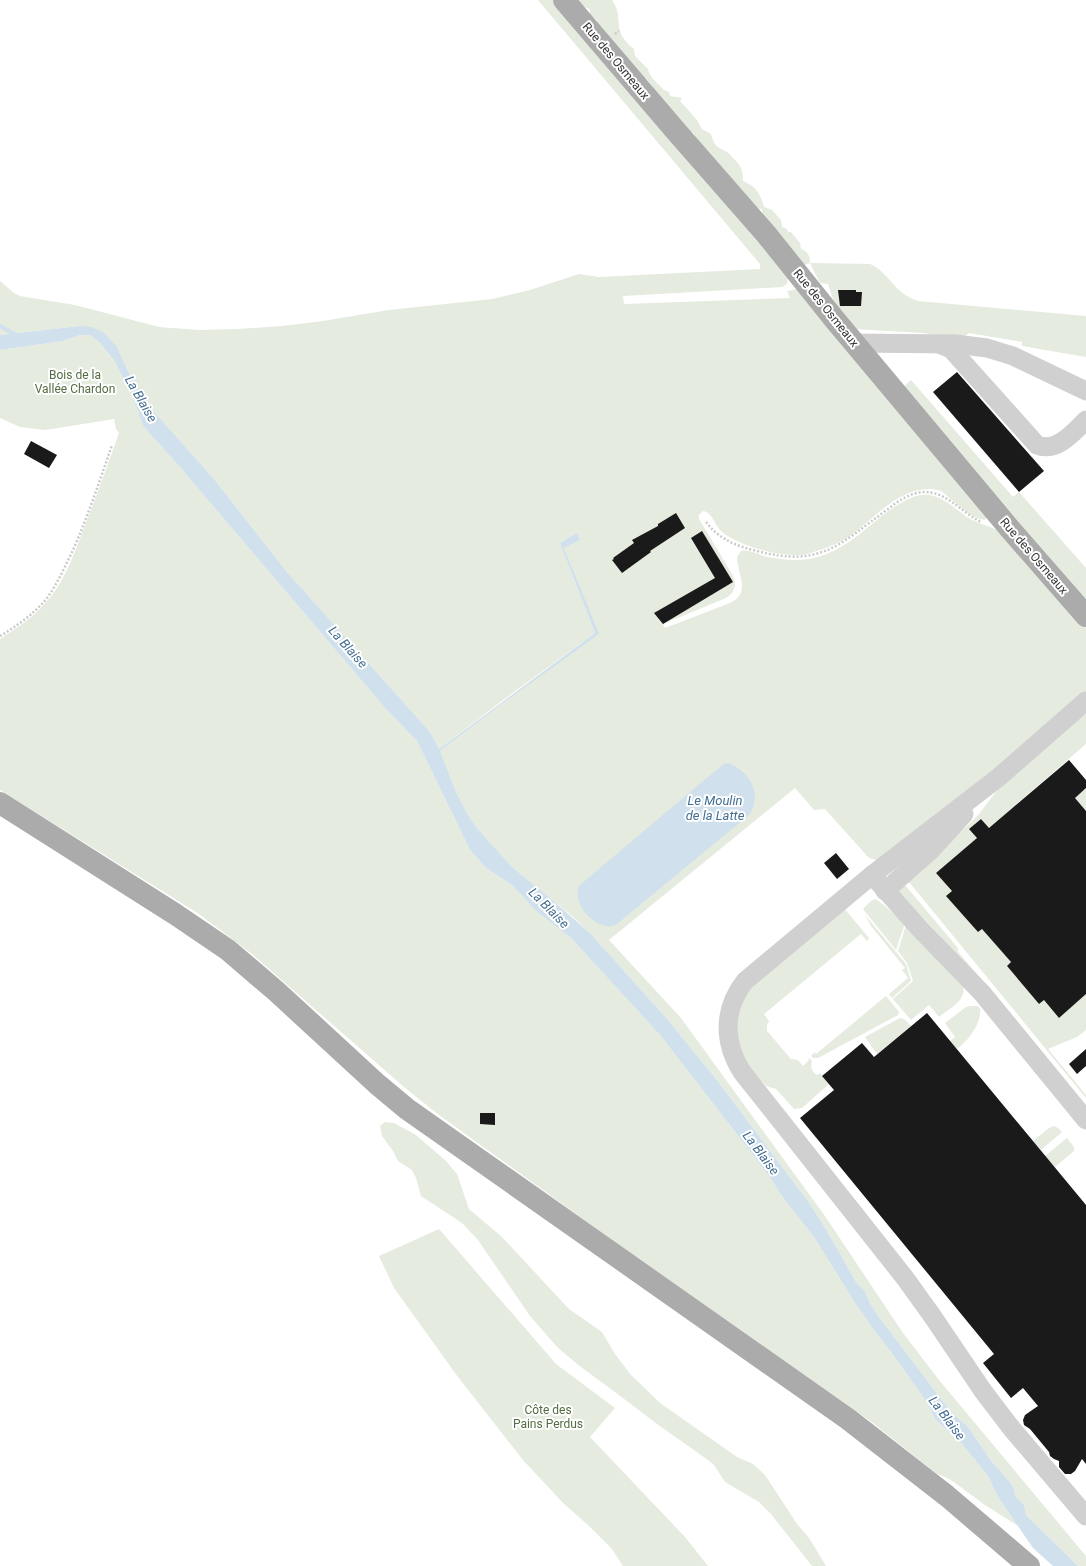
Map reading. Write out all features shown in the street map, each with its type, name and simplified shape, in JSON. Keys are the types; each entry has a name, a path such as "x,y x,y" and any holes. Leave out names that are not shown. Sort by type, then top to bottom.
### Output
{"main road":[{"name":"Rue des Osmeaux","path":"564,0 766,234 854,343 1005,523 1086,616"},
{"path":"0,803 181,917 228,950 276,991 377,1084 407,1109 848,1419 947,1496 1029,1566"}],"lane":[{"path":"854,343 971,345 997,350 1086,391"},
{"path":"938,344 951,349 1037,445 1047,448 1056,445 1086,420"},
{"path":"1086,701 999,777 872,875 745,980 734,999 730,1014 728,1034 732,1055 742,1072 904,1278 933,1317 983,1391 1012,1429 1086,1516"},
{"path":"885,891 930,851 999,777"},
{"path":"872,875 885,891 982,993 1086,1120"}],"path":[{"path":"0,636 24,620 37,608 46,598 62,574 80,532 112,444"},
{"path":"706,522 712,530 728,542 772,555 797,557 819,553 847,540 899,501 914,493 924,492 939,494 947,498 971,517 984,523"}],"green space":[{"path":"538,0 556,0 764,241 788,278 787,284 782,287 623,296 624,304 790,298 787,291 797,289 987,517 985,520 974,516 941,491 927,489 915,491 902,496 891,503 842,541 807,554 787,555 762,550 739,542 721,531 711,516 703,511 699,515 699,519 732,574 735,581 735,588 726,598 663,624 665,628 737,599 742,588 737,557 741,551 754,552 767,557 788,560 815,558 834,551 846,544 890,510 913,497 921,495 936,497 949,503 967,517 1004,535 1086,626 1086,693 895,852 877,860 869,858 825,809 814,810 795,788 609,940 681,1018 825,1216 903,1333 939,1380 1086,1556 1086,1566 1078,1566 1026,1515 1024,1505 1015,1496 1014,1489 1009,1481 992,1462 968,1427 951,1412 879,1317 864,1290 856,1282 810,1204 716,1079 668,1020 590,933 572,916 512,867 477,828 457,794 440,751 598,634 564,548 580,540 577,534 560,543 595,633 439,749 430,732 287,572 214,479 157,415 142,396 117,347 80,326 0,335 0,281 20,296 75,305 159,327 199,330 282,326 389,310 492,299 530,290 579,274 599,277 760,269 760,264"},
{"path":"576,0 612,0 618,14 622,36 634,49 635,56 648,69 653,79 664,90 669,92 670,96 682,98 680,101 697,120 702,129 711,134 716,146 728,153 740,166 743,181 754,188 759,194 764,207 772,210 781,220 782,227 787,229 788,232 791,232 800,243 801,249 808,254 810,258 810,263 804,265 763,219 762,209 753,208 696,140 694,133 691,132 655,93 649,82 597,23 597,20 590,15 590,9 580,6"},
{"path":"810,263 870,264 882,272 903,293 918,301 1086,316 1086,357 1022,346 1022,342 969,333 961,340 940,335 922,333 854,329 838,314 828,284 820,283"},
{"name":"Bois de la Vallée Chardon","path":"80,335 90,335 100,343 114,360 134,400 143,426 179,466 385,708 417,741 470,850 486,868 512,885 537,912 571,938 660,1035 767,1173 784,1199 814,1237 855,1303 928,1404 935,1419 962,1444 988,1476 998,1497 1018,1526 985,1505 951,1480 936,1473 869,1420 611,1239 439,1115 404,1087 252,954 199,914 0,790 0,639 37,612 60,584 74,555 119,433 116,429 114,419 45,430 20,427 0,418 0,350 63,341"},
{"path":"911,380 1013,497 1019,492 1086,568 1086,607 902,388"},
{"path":"1086,712 1086,744 989,828 981,819 969,829 977,838 936,873 952,891 947,896 978,932 982,929 1011,962 1007,966 1039,1004 1044,1000 1059,1018 1086,994 1086,1030 1077,1037 1048,1049 1086,1095 1086,1098 909,882 905,885 958,948 958,952 987,987 899,892 899,890 906,879 979,814 1002,784"},
{"path":"1086,788 1086,811 1075,798"},
{"path":"875,899 905,923 896,950 863,909"},
{"path":"844,908 869,938 867,941 861,934 764,1014 769,1021 767,1031 791,1059 798,1060 803,1066 809,1058 812,1061 811,1067 814,1072 817,1075 820,1073 829,1084 802,1108 794,1109 776,1089 766,1086 745,1063 741,1055 736,1026 742,1002 751,987"},
{"path":"865,915 906,964 911,981 892,998 889,994 908,978 902,970 905,968 871,926"},
{"path":"906,925 963,985 964,991 957,1004 939,1017 929,1005 911,1020 893,999 913,981 907,963 898,951"},
{"path":"886,996 899,1012 898,1015 818,1058 813,1058 811,1056 815,1052 816,1054"},
{"path":"977,1006 980,1008 979,1020 970,1036 957,1049 950,1041 955,1037 945,1023 966,1007"},
{"path":"900,1018 904,1019 911,1026 877,1054 865,1037"},
{"path":"385,1122 394,1123 416,1135 446,1161 457,1174 469,1209 502,1237 569,1309 602,1332 615,1354 631,1375 660,1403 737,1457 753,1464 765,1475 797,1524 809,1538 826,1566 812,1566 771,1514 759,1502 725,1482 714,1465 708,1460 657,1424 558,1348 530,1316 478,1240 462,1223 421,1196 412,1170 398,1161 382,1136 380,1126"},
{"path":"1054,1126 1062,1132 1041,1150 1033,1141 1049,1128"},
{"path":"1067,1138 1074,1147 1074,1151 1055,1167 1045,1156"},
{"name":"Côte des Pains Perdus","path":"439,1229 556,1364 615,1408 590,1437 685,1537 708,1566 623,1566 612,1549 563,1503 523,1460 458,1377 394,1288 379,1256"}],"water":[{"name":"La Blaise","path":"80,326 92,327 104,333 117,347 142,396 157,415 214,479 287,572 430,732 439,749 595,633 560,543 577,533 580,540 564,548 599,634 503,703 440,751 457,794 477,828 512,867 590,933 668,1020 716,1079 810,1204 856,1282 864,1290 879,1317 951,1412 968,1427 992,1462 1009,1481 1014,1489 1015,1496 1024,1505 1026,1515 1078,1566 1053,1566 1033,1548 998,1497 988,1476 962,1444 935,1419 928,1404 855,1303 814,1237 784,1199 767,1173 660,1035 571,938 537,912 512,885 486,868 470,850 417,741 385,708 179,466 143,426 134,400 114,360 100,343 90,335 80,335 63,341 0,350 0,335"},
{"name":"Le Moulin de la Latte","path":"729,763 743,772 752,784 755,798 750,814 617,924 610,926 602,925 594,921 582,908 578,892 580,885 703,781 724,764"}],"building":[{"path":"838,290 856,290 856,292 862,292 861,306 840,306"},
{"path":"957,372 1044,471 1019,492 933,392"},
{"path":"31,441 57,455 49,468 24,454"},
{"path":"676,513 685,528 650,551 651,552 622,573 612,560 614,559 613,558 634,543 632,540 658,526 658,524"},
{"path":"702,531 733,582 663,624 654,613 715,578 691,538"},
{"path":"1069,760 1086,780 1086,788 1075,798 1086,811 1086,994 1059,1018 1044,1000 1039,1004 1007,966 1011,962 982,929 978,932 946,896 952,891 936,873 977,838 969,829 981,819 989,828"},
{"path":"836,853 849,869 837,879 824,863"},
{"path":"927,1013 1086,1205 1086,1464 1082,1459 1075,1471 1071,1474 1065,1474 1059,1467 1059,1461 1050,1456 1049,1452 1030,1429 1024,1425 1023,1420 1025,1415 1038,1406 1023,1388 1011,1398 983,1363 994,1354 800,1118 834,1090 822,1076 862,1043 874,1057"},
{"path":"1086,1049 1086,1066 1077,1074 1069,1064"},
{"path":"480,1113 495,1113 495,1125 480,1124"}],"waterway":[{"path":"0,326 18,336"}]}
